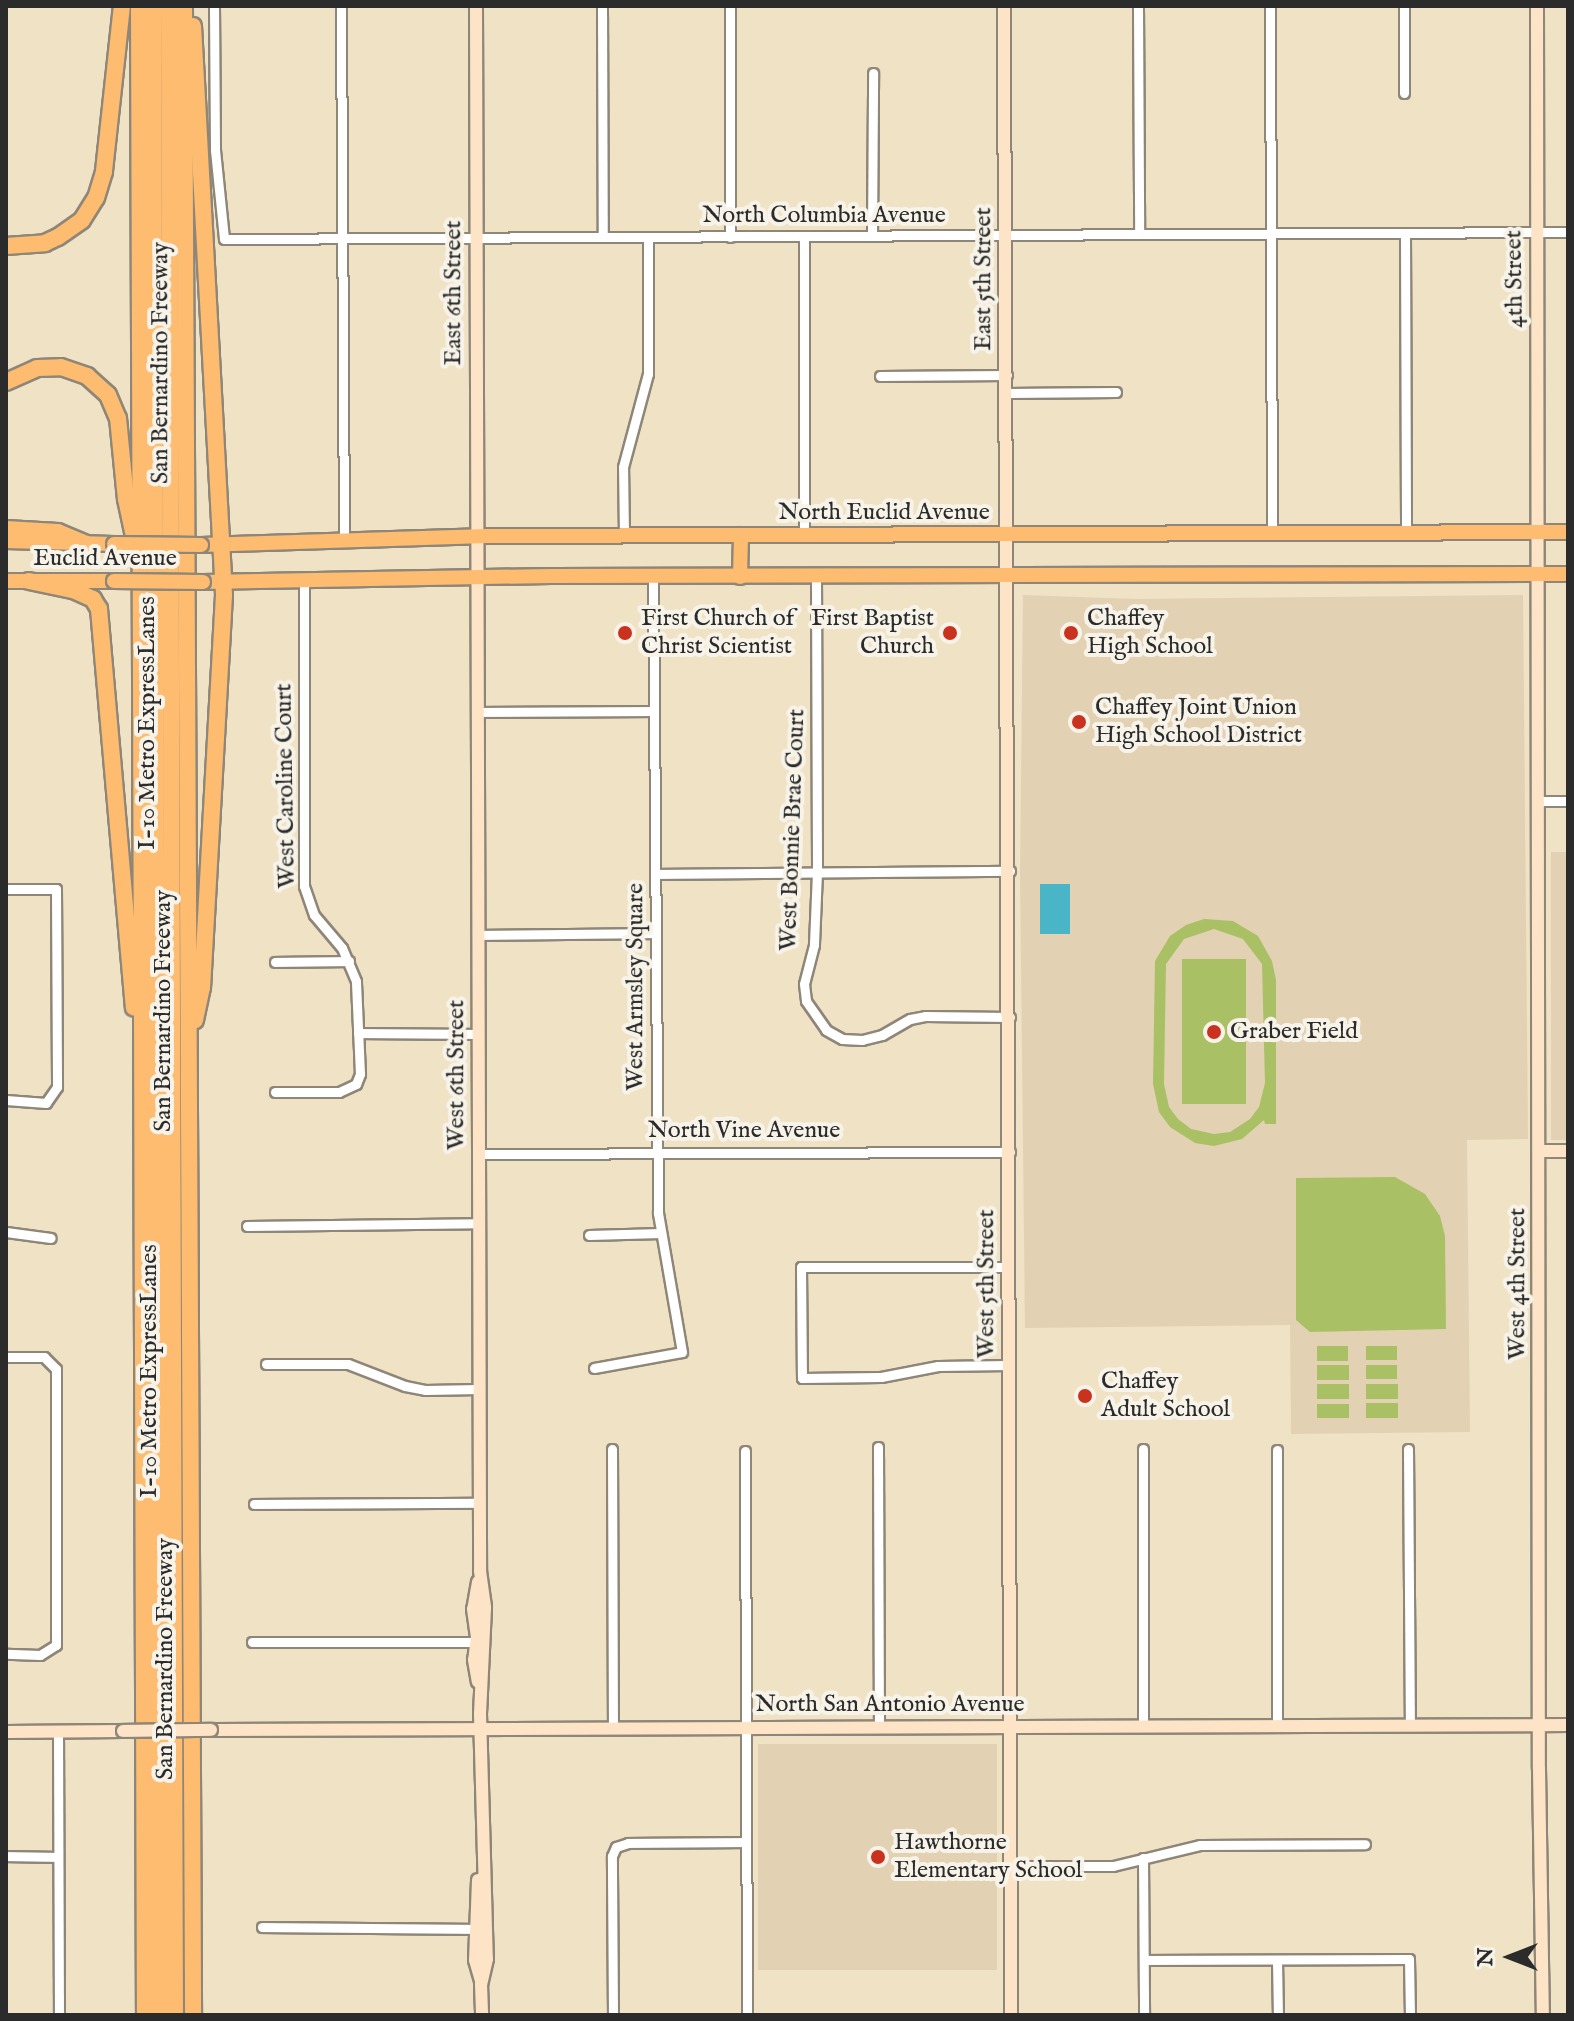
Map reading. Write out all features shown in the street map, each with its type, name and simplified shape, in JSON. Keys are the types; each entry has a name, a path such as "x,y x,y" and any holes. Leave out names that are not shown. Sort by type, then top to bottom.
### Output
{"highway":[{"path":"6,246 45,243 58,237 82,220 96,198 104,171 122,6"},
{"name":"San Bernardino Freeway","path":"139,6 145,2015"},
{"name":"I-10 Metro ExpressLanes","path":"153,6 160,2015"},
{"name":"I-10 Metro ExpressLanes","path":"169,6 175,2015"},
{"path":"187,6 194,29 224,581 202,987 188,1053"},
{"name":"San Bernardino Freeway","path":"187,6 193,2015"},
{"path":"6,382 37,368 61,367 95,380 108,395 118,418 126,499 141,570"},
{"path":"6,529 58,532 86,544"},
{"path":"29,581 73,590 93,599 99,609 128,955 143,1089"}],"main road":[{"name":"East 6th Street","path":"476,6 476,579"},
{"name":"East 5th Street","path":"1004,6 1006,552"},
{"name":"4th Street","path":"1537,6 1538,552"},
{"name":"North Euclid Avenue","path":"201,545 476,536 1568,532"},
{"path":"740,577 741,535"},
{"name":"Euclid Avenue","path":"6,541 201,545"},
{"name":"West 5th Street","path":"1006,552 1010,871 1011,2015"},
{"name":"West 4th Street","path":"1538,552 1543,2015"},
{"path":"224,581 1568,574"},
{"name":"West 6th Street","path":"476,579 480,1571 485,1608 479,1642 485,1660 480,1689 481,1929 475,1960 481,1984 482,2015"},
{"name":"Euclid Avenue","path":"6,581 224,581"},
{"path":"1540,1151 1568,1151"},
{"name":"North San Antonio Avenue","path":"6,1732 1568,1725"}],"street":[{"name":"North Columbia Avenue","path":"214,6 215,150 224,239 1568,232"},
{"path":"341,6 344,542"},
{"path":"602,6 603,237"},
{"path":"730,6 730,237"},
{"path":"1138,6 1139,233"},
{"path":"1270,6 1272,534"},
{"path":"1404,6 1404,93"},
{"path":"872,236 873,73"},
{"path":"1405,234 1406,534"},
{"path":"804,236 804,535"},
{"path":"624,535 623,467 648,374 648,237"},
{"path":"880,376 1007,375"},
{"path":"1007,393 1116,392"},
{"name":"West Bonnie Brae Court","path":"816,577 817,872 814,945 804,984 806,1001 826,1030 842,1039 862,1040 882,1035 910,1019 925,1016 1010,1017"},
{"name":"West Armsley Square","path":"594,1368 682,1352 661,1233 657,1154 653,578"},
{"name":"West Caroline Court","path":"275,1092 349,1089 360,1074 357,990 349,961 314,915 304,886 304,581"},
{"path":"478,712 654,711"},
{"path":"1539,801 1568,801"},
{"path":"656,874 1010,871"},
{"path":"6,889 56,889 55,1094 46,1103 6,1100"},
{"path":"478,935 656,933"},
{"path":"275,962 349,961"},
{"path":"358,1033 479,1034"},
{"name":"North Vine Avenue","path":"479,1154 1010,1152"},
{"path":"247,1226 479,1223"},
{"path":"6,1232 51,1238"},
{"path":"589,1235 661,1233"},
{"path":"1009,1267 801,1267 802,1378 866,1378 938,1366 1009,1365"},
{"path":"6,1357 44,1357 56,1369 56,1645 51,1651 40,1655 6,1654"},
{"path":"266,1364 348,1364 405,1386 480,1389"},
{"path":"878,1447 879,1727"},
{"path":"612,1449 613,1728"},
{"path":"1143,1449 1143,1726"},
{"path":"1408,1449 1410,1725"},
{"path":"1277,1450 1277,1725"},
{"path":"745,1451 747,2015"},
{"path":"254,1504 480,1503"},
{"path":"252,1642 479,1642"},
{"path":"58,1731 59,2015"},
{"path":"613,2015 612,1856 621,1844 746,1842"},
{"path":"1012,1866 1113,1866 1200,1845 1365,1844"},
{"path":"6,1856 57,1857"},
{"path":"1143,1858 1144,2015"},
{"path":"262,1927 481,1929"},
{"path":"1144,1960 1409,1959 1410,2015"},
{"path":"1277,1960 1278,2015"}],"shaded area":[{"name":"Chaffey High School","path":"1023,595 1136,599 1523,595 1528,1139 1467,1140 1470,1432 1291,1434 1290,1325 1025,1328 1020,874"},
{"path":"1551,852 1568,852 1568,1140 1551,1140"},
{"name":"Hawthorne Elementary School","path":"758,1744 997,1744 997,1970 758,1970"}],"green space":[{"path":"1204,919 1233,921 1258,936 1272,961 1276,980 1276,1124 1265,1124 1264,1120 1242,1139 1214,1146 1195,1143 1170,1127 1159,1112 1153,1084 1155,961 1170,936 1186,925","holes":["1214,929 1243,939 1262,964 1265,1083 1259,1107 1250,1119 1230,1132 1214,1134 1191,1129 1169,1107 1164,1084 1166,964 1184,939"]},
{"name":"Graber Field","path":"1182,959 1246,959 1246,1104 1182,1104"},
{"path":"1395,1177 1425,1194 1440,1216 1445,1236 1446,1329 1310,1332 1296,1320 1296,1178"},
{"path":"1317,1346 1348,1346 1348,1361 1317,1361"},
{"path":"1366,1346 1397,1346 1397,1360 1366,1360"},
{"path":"1317,1365 1349,1365 1349,1380 1317,1380"},
{"path":"1366,1365 1397,1365 1397,1379 1366,1379"},
{"path":"1317,1384 1349,1384 1349,1399 1317,1399"},
{"path":"1366,1384 1398,1384 1398,1399 1366,1399"},
{"path":"1366,1403 1398,1403 1398,1418 1366,1418"},
{"path":"1317,1404 1349,1404 1349,1418 1317,1418"}],"water":[{"path":"1040,884 1070,884 1070,934 1040,934"}],"place":[{"name":"First Church of Christ Scientist","path":"625,633"},
{"name":"First Baptist Church","path":"950,633"},
{"name":"Chaffey High School","path":"1071,633"},
{"name":"Chaffey Joint Union High School District","path":"1079,722"},
{"name":"Graber Field","path":"1214,1032"},
{"name":"Chaffey Adult School","path":"1085,1396"},
{"name":"Hawthorne Elementary School","path":"878,1857"}]}
